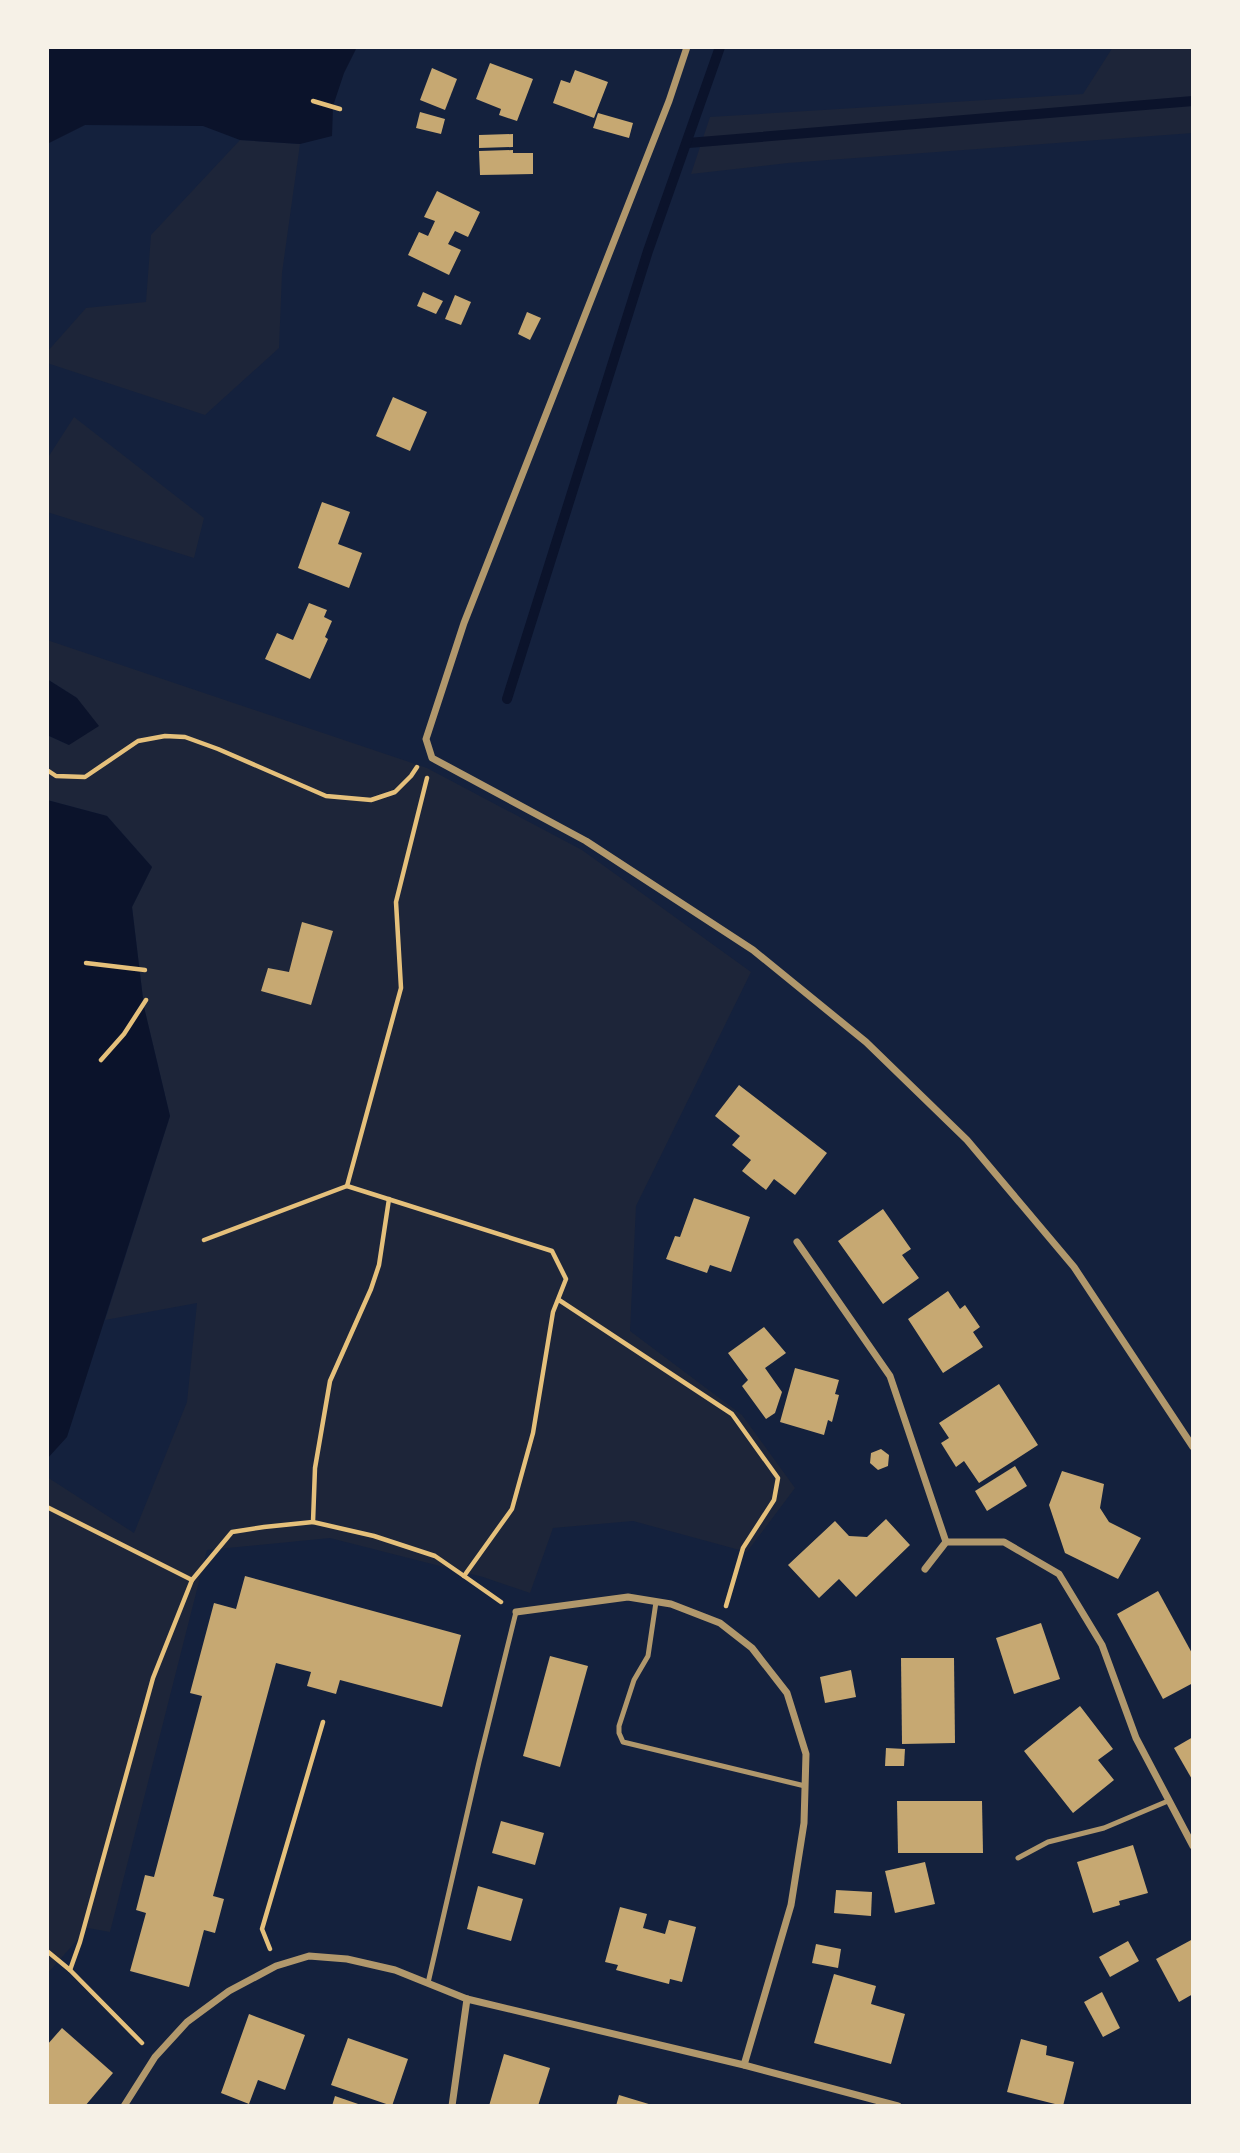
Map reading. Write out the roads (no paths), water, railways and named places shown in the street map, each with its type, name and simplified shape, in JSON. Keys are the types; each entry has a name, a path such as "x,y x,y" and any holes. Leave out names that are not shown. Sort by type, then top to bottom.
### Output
{"street":[{"path":"687,47 664,114 464,624 426,739 432,758 586,841 752,950 866,1042 967,1140 1074,1267 1193,1447"},
{"path":"797,1242 890,1377 946,1542"},
{"path":"925,1569 946,1542"},
{"path":"946,1542 1004,1542 1059,1574 1102,1645 1136,1738 1193,1846"},
{"path":"516,1612 628,1597 671,1604 720,1623 752,1647 787,1692 806,1754 804,1823 791,1905 744,2065"},
{"path":"124,2106 155,2057 187,2022 229,1990 276,1966 309,1956 347,1959 395,1970 467,1999 744,2065 898,2106"},
{"path":"452,2106 467,1999"}],"lane":[{"path":"656,1602 648,1656 634,1680 619,1726 618,1733 623,1742 805,1786"},
{"path":"428,1983 478,1762 516,1612"},
{"path":"1018,1858 1048,1842 1104,1828 1168,1801"}],"waterway":[{"path":"507,699 648,251 720,47"},
{"path":"688,143 1193,101"}]}
